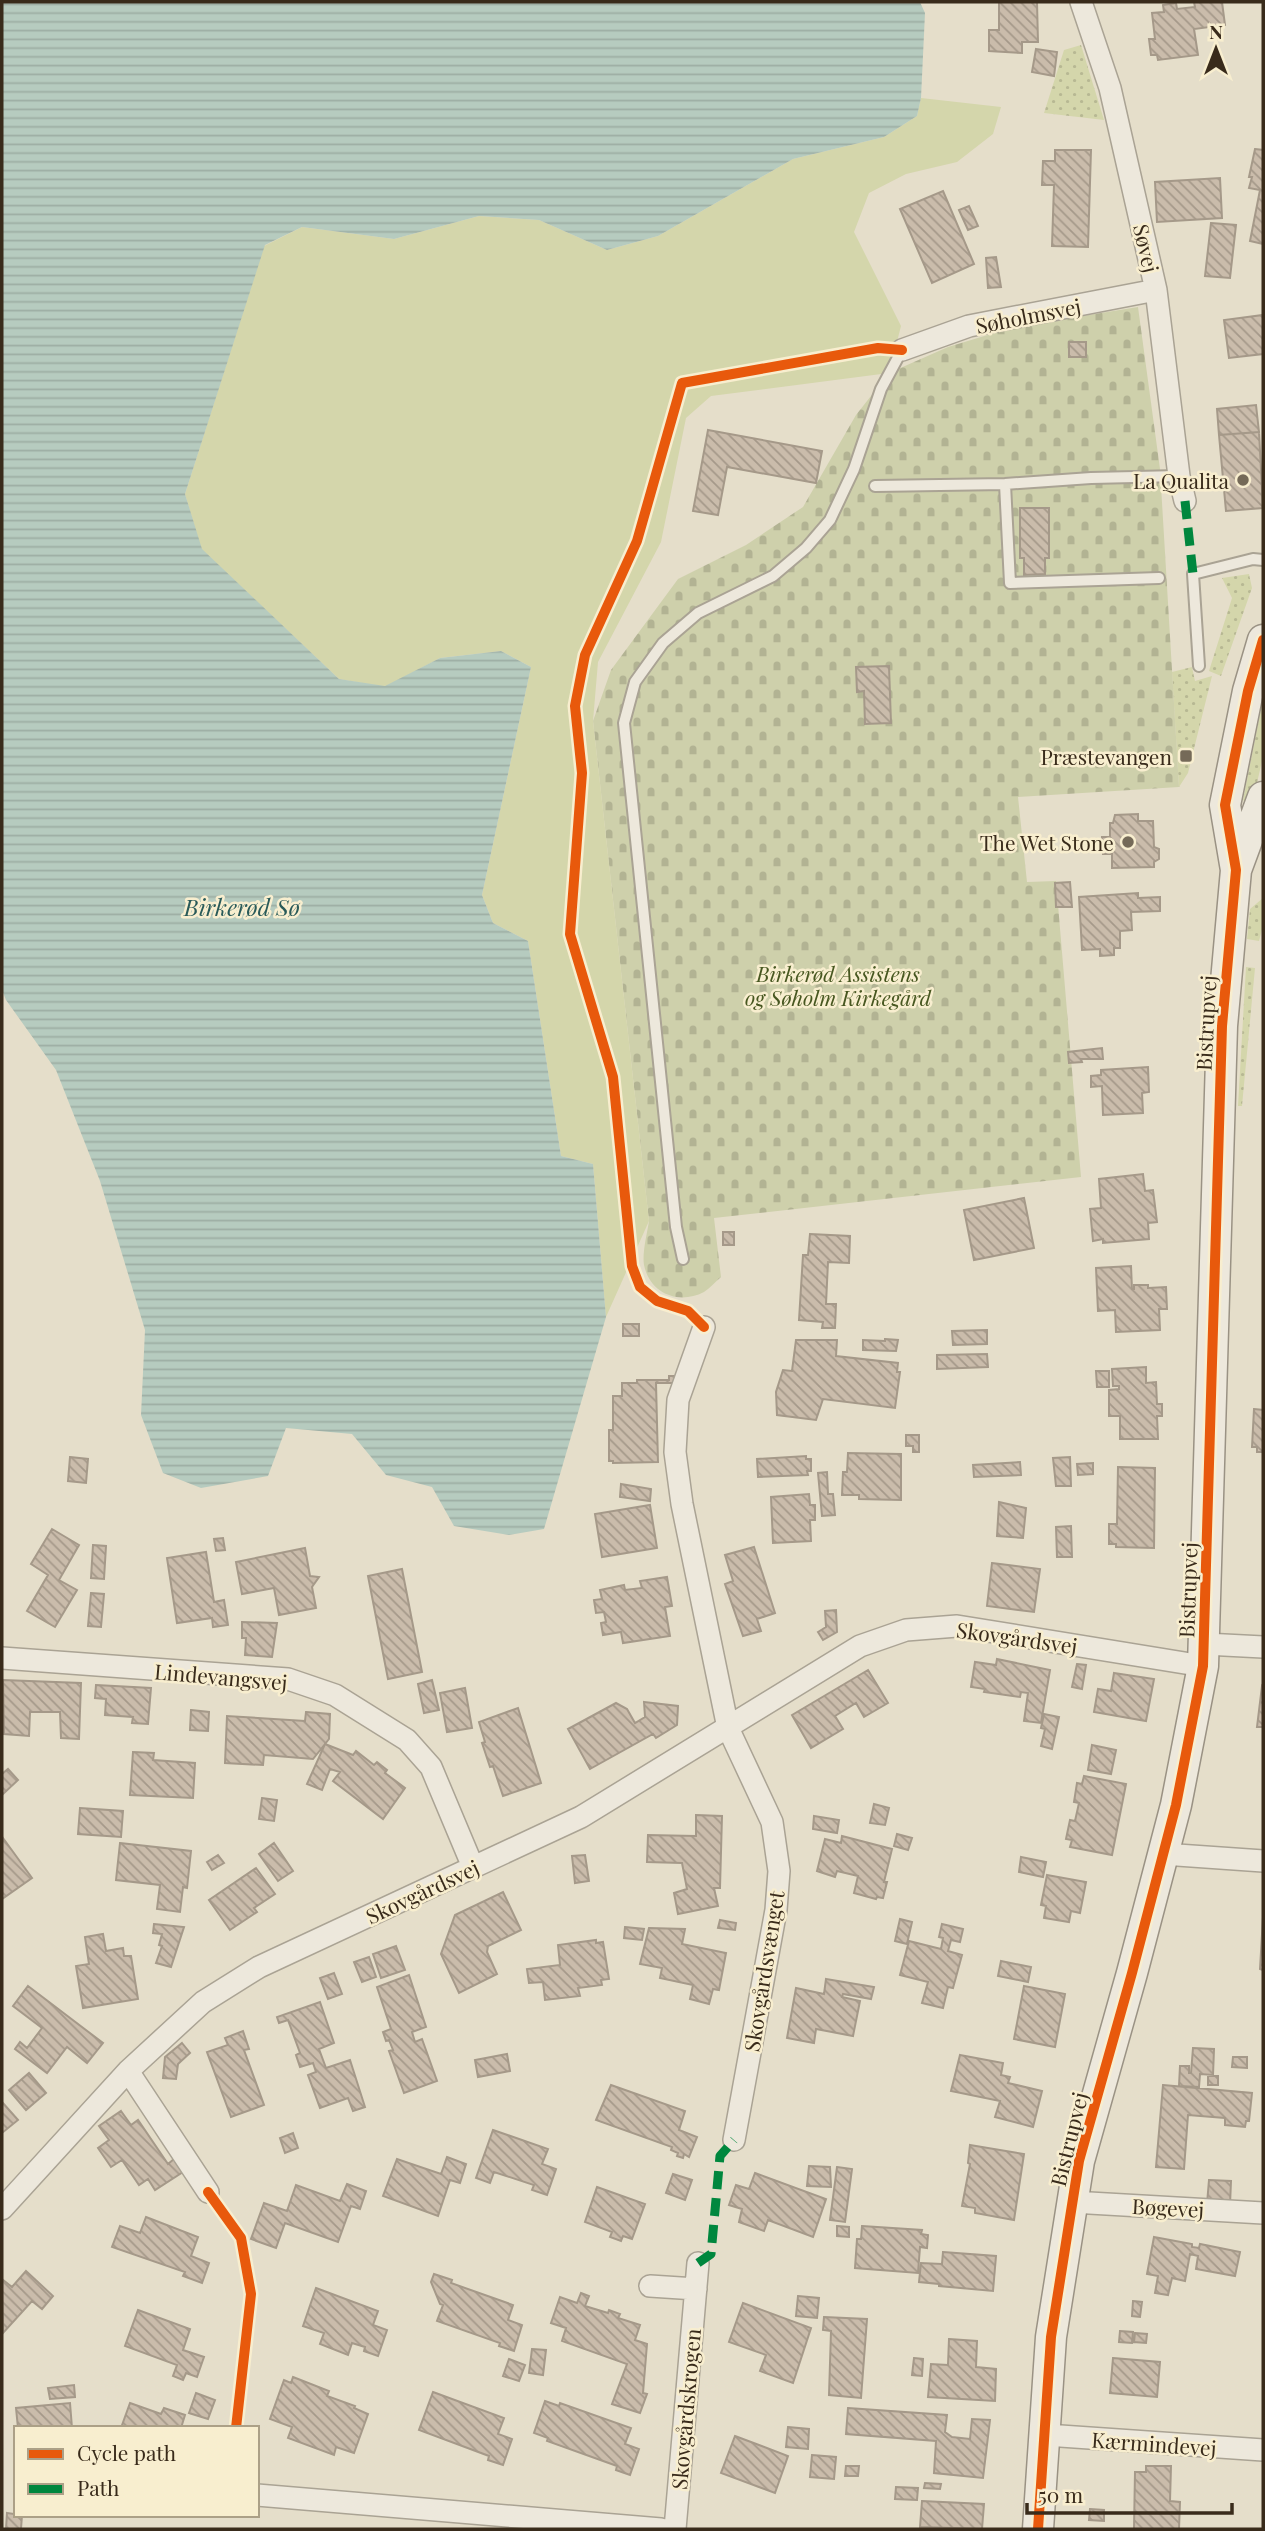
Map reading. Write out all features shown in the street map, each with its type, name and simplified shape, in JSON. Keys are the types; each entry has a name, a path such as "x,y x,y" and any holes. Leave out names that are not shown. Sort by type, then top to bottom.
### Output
{"main road":[{"name":"Bistrupvej","path":"1038,2529 1051,2337 1079,2161 1176,1805 1204,1655 1223,1026 1236,870 1225,805 1248,691 1263,640"},
{"name":"Bistrupvej","path":"1236,870 1263,797"}],"street":[{"name":"Søvej","path":"1081,2 1110,88 1156,290 1179,476 1185,500"},
{"name":"Søholmsvej","path":"902,350 969,326 1156,290"},
{"path":"704,1327 678,1400 675,1451 682,1504 728,1728"},
{"name":"Skovgårdsvej","path":"2,2209 128,2071 203,2002 259,1968 581,1817 860,1646 906,1630 957,1626 1204,1655 1263,1647"},
{"name":"Lindevangsvej","path":"2,1658 288,1679 335,1695 407,1740 431,1767 473,1867"},
{"name":"Skovgårdsvænget","path":"728,1728 772,1822 779,1871 776,1910 734,2140"},
{"path":"1163,1854 1263,1861"},
{"path":"128,2071 208,2192"},
{"name":"Bøgevej","path":"1072,2202 1263,2213"},
{"name":"Skovgårdskrogen","path":"675,2529 698,2263"},
{"path":"650,2286 696,2289"},
{"name":"Kærmindevej","path":"1045,2435 1263,2450"},
{"path":"259,2495 660,2529"}],"lane":[{"path":"683,1259 676,1227 624,723 635,682 663,643 698,613 773,576 806,548 830,520 854,468 881,389 902,350"},
{"path":"875,486 1005,484 1179,476"},
{"path":"1005,484 1010,583 1159,578"},
{"path":"1199,666 1193,574 1253,559 1263,560"}],"green space":[{"path":"1081,45 1104,120 1044,113 1064,50"},
{"path":"921,98 1001,107 993,134 957,162 906,174 869,193 854,232 901,326 889,373 711,396 686,418 661,542 598,662 593,721 649,1221 606,1317 593,1164 561,1156 528,941 493,923 482,895 531,667 501,651 440,658 385,687 339,679 201,549 185,494 264,246 302,227 394,239 479,216 539,220 607,250 658,236 793,159 884,137 917,116"},
{"name":"Birkerød Assistens og Søholm Kirkegård","path":"1138,307 1160,469 1179,787 1018,797 1027,882 1056,881 1081,1177 714,1218 721,1277 704,1292 694,1296 676,1297 667,1294 652,1283 644,1265 649,1221 593,721 611,670 678,579 746,545 803,507 856,415 889,373 948,347 1014,327"},
{"path":"1249,574 1252,588 1221,676 1209,671 1232,598 1222,578"},
{"path":"1192,667 1195,681 1212,676 1188,773 1179,787 1172,672"},
{"path":"1263,699 1263,757 1253,800 1245,802 1243,800"},
{"path":"1263,898 1263,926 1259,941 1247,939 1250,909"},
{"path":"1246,967 1255,968 1242,1106 1238,1106"}],"water":[{"name":"Birkerød Sø","path":"2,2 920,2 925,13 921,98 917,116 884,137 793,159 658,236 607,250 539,220 479,216 394,239 302,227 265,245 185,494 202,549 339,679 385,686 440,658 501,651 531,667 482,895 493,923 528,941 561,1156 593,1164 606,1317 544,1529 509,1535 454,1526 432,1487 386,1475 352,1434 286,1428 268,1476 201,1488 163,1473 141,1415 145,1330 100,1181 56,1070 6,1000 2,990"}],"building":[{"path":"999,2 1037,2 1038,42 1022,42 1022,53 989,51 989,30 999,30"},
{"path":"1194,2 1222,2 1225,25 1194,29 1198,55 1158,60 1157,55 1151,55 1149,39 1155,39 1152,13 1164,12 1163,5 1176,3 1177,9 1195,7"},
{"path":"1036,49 1057,52 1054,76 1032,72"},
{"path":"1255,149 1263,150 1263,244 1250,241 1260,190 1249,188"},
{"path":"1055,150 1091,150 1088,247 1052,246 1054,185 1042,185 1043,161 1055,161"},
{"path":"1220,178 1222,218 1157,222 1155,182"},
{"path":"943,191 974,264 932,283 900,209"},
{"path":"969,206 978,226 968,230 959,210"},
{"path":"1211,223 1236,225 1230,278 1205,276"},
{"path":"996,257 1001,287 988,288 986,258"},
{"path":"1263,315 1263,354 1229,358 1224,320"},
{"path":"1069,342 1086,342 1086,357 1069,357"},
{"path":"1256,405 1259,432 1219,435 1217,409"},
{"path":"708,430 822,451 816,483 727,467 718,515 693,511"},
{"path":"1259,432 1263,508 1226,511 1219,435"},
{"path":"1020,508 1049,508 1049,558 1045,558 1045,574 1024,575 1024,558 1020,558"},
{"path":"889,666 891,723 865,724 864,691 857,692 856,667"},
{"name":"The Wet Stone","path":"1138,814 1138,821 1153,821 1154,847 1159,849 1159,859 1154,862 1154,867 1112,868 1112,854 1103,854 1102,837 1110,837 1110,823 1113,823 1115,815"},
{"path":"1070,882 1072,907 1056,907 1055,883"},
{"path":"1138,893 1138,898 1160,897 1160,911 1131,912 1132,930 1120,931 1120,948 1114,948 1114,955 1100,956 1100,949 1082,950 1079,897"},
{"path":"1102,1048 1103,1059 1081,1059 1082,1062 1069,1063 1068,1052"},
{"path":"1148,1067 1149,1092 1142,1093 1143,1113 1103,1115 1102,1086 1091,1087 1091,1076 1101,1075 1101,1070"},
{"path":"1143,1174 1145,1191 1153,1190 1157,1222 1148,1223 1149,1239 1103,1243 1103,1239 1093,1241 1090,1209 1101,1208 1099,1179"},
{"path":"1024,1198 1034,1248 974,1260 964,1210"},
{"path":"723,1232 734,1232 734,1245 723,1245"},
{"path":"810,1234 850,1236 849,1263 828,1262 826,1304 836,1304 835,1328 822,1328 823,1322 799,1320 803,1255 808,1255"},
{"path":"1131,1266 1132,1289 1134,1285 1148,1285 1148,1288 1166,1287 1167,1309 1159,1309 1160,1330 1116,1332 1115,1310 1098,1311 1096,1268"},
{"path":"623,1324 639,1324 639,1336 623,1336"},
{"path":"987,1330 987,1344 953,1345 952,1331"},
{"path":"796,1340 837,1340 836,1356 898,1363 897,1372 900,1372 895,1408 823,1399 816,1420 777,1415 776,1392 783,1370 792,1371"},
{"path":"863,1340 898,1340 896,1351 863,1350"},
{"path":"987,1354 988,1367 937,1369 937,1355"},
{"path":"1146,1367 1146,1383 1156,1382 1157,1404 1162,1404 1162,1416 1157,1416 1158,1439 1120,1439 1120,1416 1109,1416 1109,1390 1119,1389 1119,1386 1113,1386 1112,1369"},
{"path":"1096,1371 1109,1371 1109,1387 1097,1387"},
{"path":"669,1376 678,1376 675,1383 656,1383 658,1462 609,1461 613,1396 622,1396 622,1383 669,1380"},
{"path":"1254,1409 1263,1410 1263,1452 1257,1452 1257,1447 1252,1447"},
{"path":"906,1435 919,1435 919,1452 913,1452 913,1446 906,1446"},
{"path":"848,1453 901,1454 901,1500 859,1499 859,1495 842,1495 843,1472 847,1472"},
{"path":"806,1456 806,1459 811,1459 811,1471 807,1471 808,1475 758,1477 757,1459"},
{"path":"70,1457 88,1459 86,1483 68,1481"},
{"path":"1070,1457 1071,1486 1056,1486 1053,1458"},
{"path":"1020,1462 1021,1475 974,1477 973,1465"},
{"path":"1093,1463 1093,1474 1078,1475 1077,1464"},
{"path":"1118,1467 1155,1468 1154,1548 1116,1547 1116,1544 1109,1544 1109,1524 1117,1524"},
{"path":"827,1472 828,1494 833,1494 835,1515 822,1516 818,1473"},
{"path":"621,1484 651,1489 650,1501 620,1497"},
{"path":"809,1494 810,1505 815,1505 815,1520 810,1520 811,1541 773,1543 771,1497"},
{"path":"999,1502 1026,1508 1023,1538 997,1536"},
{"path":"650,1505 657,1548 602,1557 595,1514"},
{"path":"1071,1526 1072,1557 1057,1557 1056,1527"},
{"path":"52,1529 79,1545 59,1580 77,1590 55,1627 27,1611 48,1575 31,1564"},
{"path":"223,1538 225,1550 216,1551 214,1539"},
{"path":"93,1545 106,1546 104,1579 91,1578"},
{"path":"754,1547 775,1613 757,1619 761,1631 743,1636 725,1584 733,1581 725,1555"},
{"path":"305,1548 310,1576 319,1577 312,1587 316,1608 279,1615 274,1588 242,1594 236,1562"},
{"path":"206,1552 214,1602 224,1600 228,1625 213,1627 212,1618 177,1623 167,1558"},
{"path":"992,1563 1040,1569 1034,1612 987,1606"},
{"path":"402,1569 422,1672 388,1679 368,1576"},
{"path":"667,1577 672,1606 665,1607 670,1636 623,1643 621,1632 603,1635 601,1623 606,1622 604,1612 596,1613 594,1600 602,1599 600,1590 624,1585 625,1590 642,1588 640,1581"},
{"path":"91,1593 104,1594 101,1627 88,1626"},
{"path":"836,1610 837,1632 823,1640 818,1632 826,1627 825,1611"},
{"path":"242,1622 277,1623 272,1657 245,1655 246,1638 242,1638"},
{"path":"997,1659 1050,1670 1041,1723 1024,1721 1028,1693 1021,1692 1020,1697 984,1692 985,1689 971,1687 975,1662 996,1665"},
{"path":"1077,1664 1086,1665 1082,1689 1072,1687"},
{"path":"868,1670 888,1703 864,1717 856,1703 835,1716 843,1729 811,1748 792,1715"},
{"path":"1114,1673 1154,1679 1146,1721 1094,1712 1098,1689 1111,1691"},
{"path":"3,1680 81,1683 79,1739 61,1738 60,1712 30,1712 29,1736 4,1734"},
{"path":"432,1680 439,1710 424,1713 418,1684"},
{"path":"96,1685 151,1688 148,1724 132,1723 133,1717 105,1715 106,1699 95,1698"},
{"path":"1262,1686 1263,1727 1257,1727"},
{"path":"465,1688 472,1728 447,1732 440,1693"},
{"path":"644,1702 678,1706 677,1725 656,1738 653,1734 590,1769 568,1729 616,1703 627,1709 635,1723 645,1717"},
{"path":"518,1708 541,1783 503,1796 482,1743 485,1742 479,1722"},
{"path":"191,1710 209,1712 208,1731 190,1730"},
{"path":"306,1712 330,1714 329,1739 313,1759 264,1755 263,1765 225,1763 227,1716 305,1721"},
{"path":"1044,1714 1059,1717 1052,1749 1041,1746 1045,1729 1041,1728"},
{"path":"325,1744 353,1755 356,1751 374,1765 377,1762 387,1770 385,1773 405,1788 383,1819 333,1781 340,1772 330,1769 322,1790 307,1784"},
{"path":"1092,1745 1116,1750 1111,1774 1088,1770"},
{"path":"133,1752 154,1753 153,1760 195,1763 193,1798 130,1795"},
{"path":"8,1769 18,1780 2,1795 2,1774"},
{"path":"1084,1776 1126,1784 1112,1855 1070,1847 1072,1840 1066,1839 1070,1820 1075,1821 1079,1803 1074,1802 1077,1783 1082,1784"},
{"path":"262,1798 277,1800 274,1821 259,1819"},
{"path":"874,1804 889,1808 885,1825 870,1823"},
{"path":"80,1808 123,1811 121,1837 78,1834"},
{"path":"696,1815 722,1816 720,1888 714,1888 718,1906 678,1914 674,1893 687,1889 682,1863 647,1862 648,1835 696,1836"},
{"path":"814,1816 839,1820 837,1833 813,1829"},
{"path":"897,1834 912,1838 908,1850 894,1846"},
{"path":"842,1836 892,1849 883,1898 876,1899 854,1893 858,1876 837,1871 835,1877 817,1871 825,1839 841,1843"},
{"path":"2,1839 32,1878 2,1899"},
{"path":"120,1843 191,1851 187,1888 183,1887 180,1912 157,1909 160,1885 116,1880"},
{"path":"274,1843 293,1871 278,1881 259,1854"},
{"path":"218,1855 224,1863 212,1870 207,1862"},
{"path":"585,1855 589,1881 575,1883 572,1856"},
{"path":"1021,1857 1046,1862 1043,1877 1019,1872"},
{"path":"256,1868 275,1894 254,1908 257,1912 230,1930 209,1900"},
{"path":"1047,1875 1086,1882 1080,1913 1071,1911 1069,1922 1044,1918 1046,1906 1041,1905"},
{"path":"503,1892 521,1930 488,1946 487,1952 497,1974 459,1993 441,1954 455,1915"},
{"path":"1263,1917 1263,1970 1260,1969"},
{"path":"900,1919 912,1922 907,1944 895,1941"},
{"path":"720,1920 736,1923 735,1930 718,1928"},
{"path":"154,1924 184,1927 171,1967 156,1963 162,1946 159,1945 162,1934 153,1933"},
{"path":"942,1924 963,1929 960,1942 951,1940 948,1951 962,1955 953,1988 948,1987 943,2008 922,2003 928,1982 900,1975 909,1941 941,1949 943,1938 939,1937"},
{"path":"625,1927 644,1929 642,1940 624,1938"},
{"path":"649,1928 685,1929 682,1944 726,1953 719,1990 713,1989 709,2004 690,1999 693,1985 660,1978 662,1968 640,1964"},
{"path":"103,1934 106,1951 123,1948 124,1956 131,1956 138,1999 83,2008 76,1966 89,1964 85,1937"},
{"path":"596,1940 596,1943 603,1942 609,1979 601,1980 602,1985 578,1988 580,1996 545,2000 543,1982 529,1983 527,1969 560,1965 558,1945"},
{"path":"396,1946 405,1970 381,1978 373,1954"},
{"path":"369,1957 376,1977 362,1982 354,1962"},
{"path":"1001,1961 1031,1967 1028,1982 998,1976"},
{"path":"334,1973 342,1994 328,1999 320,1978"},
{"path":"409,1975 426,2027 412,2032 415,2042 422,2039 437,2081 404,2093 389,2051 393,2050 383,2032 391,2029 377,1987"},
{"path":"826,1979 874,1987 871,1999 843,1994 842,1997 860,2001 853,2036 816,2029 814,2043 787,2038 796,1988 824,1994"},
{"path":"28,1986 103,2043 87,2063 67,2047 47,2073 15,2049 20,2042 27,2048 42,2028 13,2006"},
{"path":"1024,1986 1065,1994 1055,2047 1014,2039"},
{"path":"320,2002 334,2043 319,2049 326,2068 350,2060 365,2107 353,2111 348,2098 320,2108 308,2075 316,2072 313,2063 300,2067 296,2055 300,2053 288,2020 279,2023 277,2017"},
{"path":"243,2031 249,2049 244,2050 264,2105 231,2117 207,2052 228,2045 225,2038"},
{"path":"182,2043 190,2053 178,2064 176,2079 163,2078 165,2057"},
{"path":"1193,2048 1214,2049 1213,2075 1200,2074 1199,2087 1179,2086 1180,2066 1189,2066 1191,2073"},
{"path":"507,2054 510,2071 478,2077 475,2060"},
{"path":"960,2055 1003,2063 1001,2075 1010,2077 1008,2083 1042,2091 1033,2127 995,2117 1000,2101 951,2091"},
{"path":"1233,2057 1247,2057 1247,2068 1232,2067"},
{"path":"29,2073 46,2093 26,2110 9,2090"},
{"path":"1208,2076 1218,2076 1218,2085 1208,2085"},
{"path":"611,2085 685,2111 679,2130 697,2137 689,2157 684,2154 683,2158 677,2156 678,2153 671,2150 672,2147 596,2120"},
{"path":"1163,2085 1252,2093 1249,2121 1246,2121 1245,2127 1225,2125 1225,2118 1188,2115 1184,2169 1156,2167"},
{"path":"2,2102 18,2120 2,2133"},
{"path":"121,2111 131,2125 138,2120 168,2164 174,2159 183,2172 155,2190 148,2179 139,2185 122,2160 111,2167 98,2148 109,2140 99,2126"},
{"path":"493,2130 548,2149 542,2164 556,2169 547,2195 532,2190 534,2185 494,2172 490,2183 476,2178"},
{"path":"293,2133 298,2148 285,2153 280,2138"},
{"path":"970,2145 1024,2154 1014,2220 975,2213 975,2208 962,2206 970,2164"},
{"path":"447,2157 466,2164 460,2183 450,2180 438,2216 383,2196 397,2159 441,2174"},
{"path":"809,2166 830,2167 831,2187 807,2186"},
{"path":"837,2167 852,2169 845,2222 830,2220"},
{"path":"755,2173 826,2199 813,2237 768,2220 764,2231 739,2222 742,2209 729,2205 736,2185 749,2189"},
{"path":"673,2174 692,2180 685,2200 666,2193"},
{"path":"1209,2180 1231,2181 1230,2205 1207,2204"},
{"path":"347,2184 366,2191 360,2209 351,2206 338,2242 285,2223 276,2248 251,2239 264,2203 287,2211 296,2185 340,2201"},
{"path":"597,2187 645,2204 632,2239 623,2236 621,2241 610,2237 612,2232 585,2222"},
{"path":"146,2217 198,2237 191,2256 209,2263 202,2283 183,2276 185,2272 112,2247 120,2226 140,2233"},
{"path":"837,2226 849,2227 849,2237 837,2236"},
{"path":"862,2226 922,2230 921,2234 928,2235 927,2248 920,2247 918,2273 855,2268 857,2239 861,2239"},
{"path":"1154,2237 1192,2244 1192,2247 1199,2248 1200,2244 1240,2252 1235,2276 1196,2269 1198,2256 1190,2254 1185,2281 1172,2278 1168,2295 1155,2293 1158,2276 1147,2274"},
{"path":"943,2252 996,2256 993,2291 919,2282 921,2263 942,2264"},
{"path":"26,2271 53,2296 42,2309 32,2301 3,2333 2,2279 12,2287"},
{"path":"434,2274 452,2280 451,2283 513,2305 508,2320 522,2325 514,2351 499,2346 500,2343 437,2321 443,2305 440,2304 431,2282"},
{"path":"316,2288 378,2311 373,2325 387,2330 378,2356 364,2351 365,2347 352,2343 348,2355 320,2344 324,2333 303,2326"},
{"path":"581,2293 589,2296 585,2306 608,2313 609,2310 620,2314 618,2318 640,2325 635,2340 647,2344 643,2393 647,2394 640,2413 612,2404 627,2364 562,2341 566,2328 551,2323 560,2297 577,2303"},
{"path":"798,2296 819,2298 817,2318 796,2316"},
{"path":"1133,2301 1142,2302 1140,2317 1132,2316"},
{"path":"743,2303 811,2328 793,2383 760,2371 766,2355 729,2342"},
{"path":"138,2310 190,2329 183,2350 204,2357 197,2377 186,2373 183,2380 173,2376 177,2365 125,2346"},
{"path":"824,2317 867,2319 861,2398 829,2395 831,2331 823,2330"},
{"path":"1120,2331 1133,2332 1132,2343 1119,2342"},
{"path":"1135,2333 1147,2334 1146,2343 1134,2342"},
{"path":"949,2339 977,2341 976,2367 996,2369 995,2401 928,2397 931,2364 948,2365"},
{"path":"532,2349 546,2350 543,2375 529,2373"},
{"path":"914,2358 923,2359 922,2376 912,2375"},
{"path":"1113,2358 1160,2362 1157,2397 1110,2393"},
{"path":"509,2359 525,2365 519,2381 503,2376"},
{"path":"293,2377 329,2391 327,2396 368,2414 354,2453 336,2447 334,2455 288,2438 292,2427 270,2419 284,2380 291,2383"},
{"path":"74,2385 75,2397 50,2399 48,2388"},
{"path":"433,2392 504,2418 498,2434 512,2439 503,2465 488,2460 489,2456 419,2430"},
{"path":"196,2393 215,2400 208,2419 189,2413"},
{"path":"545,2401 559,2406 560,2403 631,2428 625,2444 639,2449 630,2475 616,2470 617,2466 547,2441 548,2438 534,2433"},
{"path":"70,2403 72,2426 18,2426 16,2408"},
{"path":"130,2403 161,2414 164,2408 185,2415 182,2426 122,2426"},
{"path":"848,2408 947,2415 945,2432 952,2437 970,2439 972,2419 990,2420 983,2478 934,2473 936,2441 846,2434"},
{"path":"788,2427 809,2429 808,2449 786,2447"},
{"path":"735,2436 788,2456 775,2493 721,2473"},
{"path":"812,2455 836,2457 834,2479 810,2477"},
{"path":"846,2466 859,2466 858,2476 845,2476"},
{"path":"1146,2466 1171,2466 1170,2501 1180,2502 1179,2529 1134,2529 1135,2472 1146,2472"},
{"path":"925,2483 941,2484 940,2489 924,2488"},
{"path":"896,2487 918,2488 917,2500 895,2499"},
{"path":"922,2501 984,2504 982,2529 920,2527"},
{"path":"1090,2509 1104,2510 1104,2521 1089,2520"},
{"path":"7,2513 22,2517 21,2529 6,2529"}],"marked path":[{"path":"1185,501 1193,574"},
{"path":"698,2263 711,2254 720,2156 734,2140"}],"cycle path":[{"path":"704,1327 688,1311 657,1301 640,1287 632,1266 613,1077 570,934 582,773 575,706 585,655 637,541 682,383 878,348 902,350"},
{"path":"1038,2529 1051,2337 1079,2161 1176,1805 1203,1666 1222,1026 1236,870 1225,805 1248,691 1263,640"},
{"path":"208,2192 241,2238 251,2294 236,2426"}],"place":[{"name":"La Qualita","path":"1243,480"},
{"name":"Præstevangen","path":"1186,756"},
{"name":"The Wet Stone","path":"1128,842"}]}
